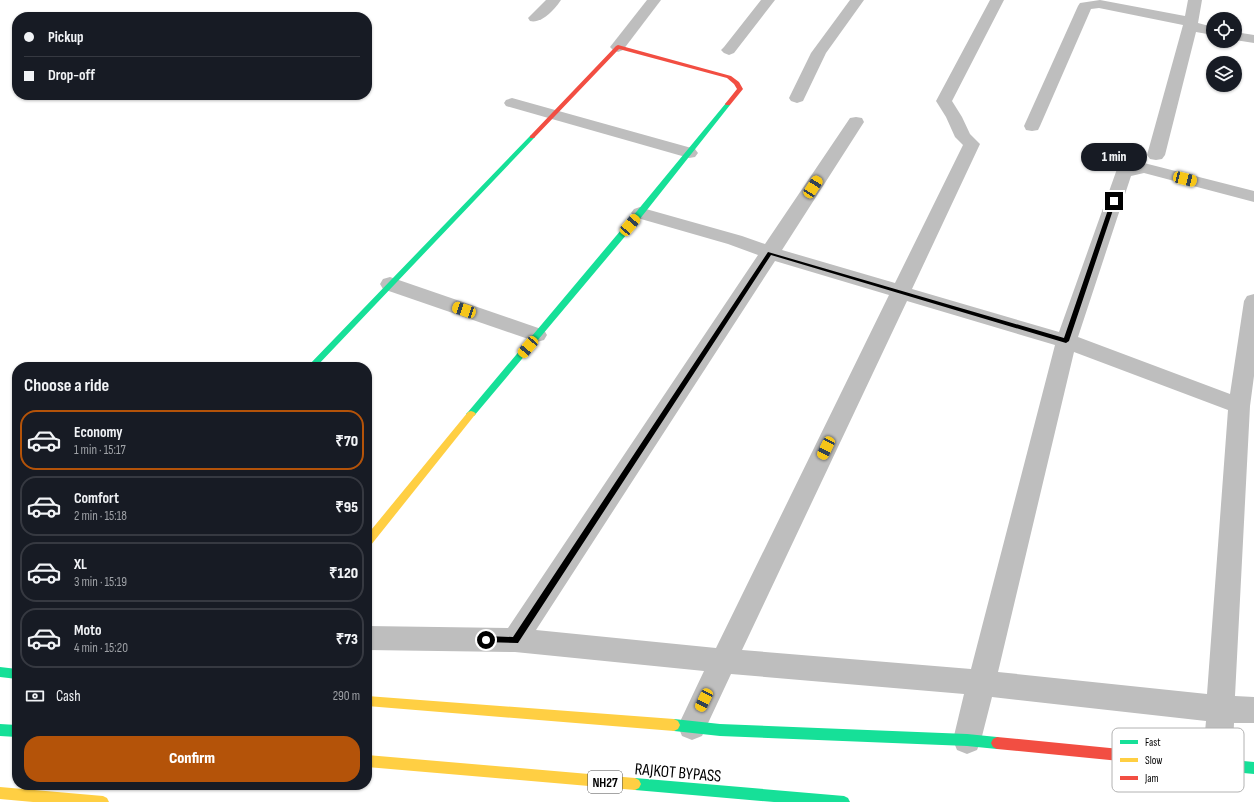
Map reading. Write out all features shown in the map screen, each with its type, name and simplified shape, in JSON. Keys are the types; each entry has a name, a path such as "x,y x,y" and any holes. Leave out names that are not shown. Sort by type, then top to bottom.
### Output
{"main road":[{"path":"316,362 618,47 712,71 729,77 737,83 740,90 640,213 422,473 372,536"},
{"path":"0,672 12,673"},
{"path":"372,701 692,726 720,730 967,740 1112,754"},
{"path":"0,730 12,731"},
{"name":"RAJKOT BYPASS","path":"372,761 844,802"},
{"path":"1244,767 1254,768"},
{"path":"0,793 103,802"}],"street":[{"path":"535,18 554,0"},
{"path":"618,47 654,0"},
{"path":"729,50 768,0"},
{"path":"797,98 819,53 858,0"},
{"path":"692,726 972,144 964,136 944,101 997,0"},
{"path":"1156,155 1191,24 1195,0"},
{"path":"1032,126 1085,6 1099,4 1191,24 1206,29"},
{"path":"1242,37 1254,39"},
{"path":"512,103 689,153"},
{"path":"515,640 856,122"},
{"path":"967,740 1066,341 1123,173 1126,170 1144,168 1254,196"},
{"path":"640,213 735,240 770,253 1066,341 1239,406"},
{"path":"390,284 537,335"},
{"path":"1220,728 1239,406 1254,301"},
{"path":"372,638 515,640 723,661 981,683 1221,709 1254,710"}],"traffic: fast":[{"path":"471,414 640,213 728,104"},
{"path":"316,362 532,137"},
{"path":"0,672 12,673"},
{"path":"674,725 720,730 967,740 997,743"},
{"path":"0,730 12,731"},
{"path":"1244,767 1254,768"},
{"path":"635,784 844,802"}],"traffic: slow":[{"path":"372,536 471,414"},
{"path":"372,701 674,725"},
{"path":"372,761 635,784"},
{"path":"0,793 103,802"}],"traffic: jam":[{"path":"532,137 618,47 729,77 737,83 740,89 728,104"},
{"path":"997,743 1112,754"}],"route":[{"path":"486,640 515,640 770,253 1066,341 1114,201"}]}
